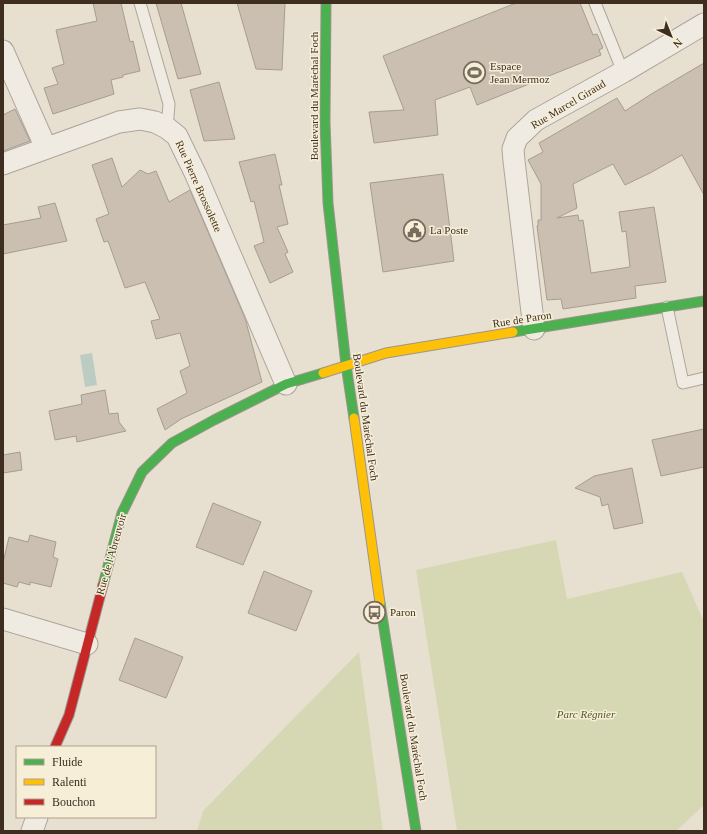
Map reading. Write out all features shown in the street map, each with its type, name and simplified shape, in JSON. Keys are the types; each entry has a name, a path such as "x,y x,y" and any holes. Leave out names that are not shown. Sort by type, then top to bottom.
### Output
{"street":[{"name":"Boulevard du Maréchal Foch","path":"326,3 325,122 328,203 346,365 378,589 416,831"},
{"name":"Rue Marcel Giraud","path":"534,329 513,149 517,138 536,120 623,72 704,24"},
{"path":"3,51 46,148"},
{"name":"Rue Pierre Brossolette","path":"3,164 120,122 140,119 154,122 167,128 177,136 196,175 286,384"},
{"name":"Rue de Paron","path":"346,365 386,353 704,300"},
{"name":"Rue de l'Abreuvoir","path":"55,746 68,715 122,513 142,472 172,443 286,384 346,365"},
{"path":"3,619 87,644"},
{"path":"32,831 37,818"}],"lane":[{"path":"140,3 169,104 167,128"},
{"path":"595,3 623,72"},
{"path":"667,307 683,383 704,378"}],"green space":[{"name":"Parc Régnier","path":"556,540 567,599 682,572 704,622 704,805 676,831 457,831 416,570"},
{"path":"359,652 383,831 197,831 203,811"}],"shaded area":[{"path":"92,353 97,385 85,387 80,355"}],"building":[{"path":"93,3 121,3 130,42 133,41 140,71 123,75 123,77 111,80 114,94 53,114 44,88 58,84 52,68 64,64 56,30 97,21"},
{"path":"156,3 181,3 201,74 178,79"},
{"path":"237,3 285,3 282,70 256,69"},
{"name":"Espace Jean Mermoz","path":"516,3 580,3 593,35 597,34 603,48 599,50 601,55 477,105 470,87 435,100 438,135 374,143 369,112 404,110 383,56"},
{"path":"704,63 704,195 682,155 625,185 613,164 573,184 577,208 557,218 578,215 579,221 583,220 591,273 630,267 626,231 622,232 619,212 654,207 666,282 635,286 636,298 563,309 561,299 547,300 537,226 538,220 541,220 541,184 528,160 543,152 539,143 617,98 625,111"},
{"path":"219,82 235,139 204,141 190,90"},
{"path":"15,109 30,141 3,151 3,115"},
{"path":"275,154 282,185 279,185 288,224 277,227 288,252 285,254 293,272 270,283 254,246 264,242 254,201 251,202 239,162"},
{"path":"112,158 122,187 140,170 148,174 156,171 169,202 190,190 245,318 262,382 181,419 165,430 157,409 187,393 180,371 190,366 180,333 156,339 151,321 160,319 145,282 125,288 108,241 104,242 96,219 109,214 92,165"},
{"name":"La Poste","path":"443,174 454,261 383,272 370,183"},
{"path":"55,203 67,241 3,254 3,225 41,218 38,207"},
{"path":"105,390 109,414 118,413 119,422 126,431 77,442 76,436 55,440 49,411 82,404 81,395"},
{"path":"704,429 704,467 661,476 652,440"},
{"path":"20,452 22,470 3,473 3,455"},
{"path":"632,468 643,523 614,529 608,504 602,506 600,497 575,488 594,476"},
{"path":"213,503 261,522 243,565 196,547"},
{"path":"30,535 56,542 53,557 58,559 51,587 30,582 30,585 19,582 17,587 3,583 3,563 9,537 28,542"},
{"path":"264,571 312,591 296,631 248,613"},
{"path":"135,638 183,657 166,698 119,680"}],"traffic: fast":[{"path":"326,3 325,122 328,203 346,365 354,418"},
{"path":"513,332 704,301"},
{"path":"103,585 122,513 142,472 172,443 286,384 323,373"},
{"path":"380,603 416,831"}],"traffic: slow":[{"path":"323,373 386,353 513,332"},
{"path":"354,418 380,603"}],"traffic: jam":[{"path":"55,746 69,715 103,585"}],"place":[{"name":"Espace Jean Mermoz","path":"475,72"},
{"name":"La Poste","path":"414,230"},
{"name":"Paron","path":"375,612"}]}
